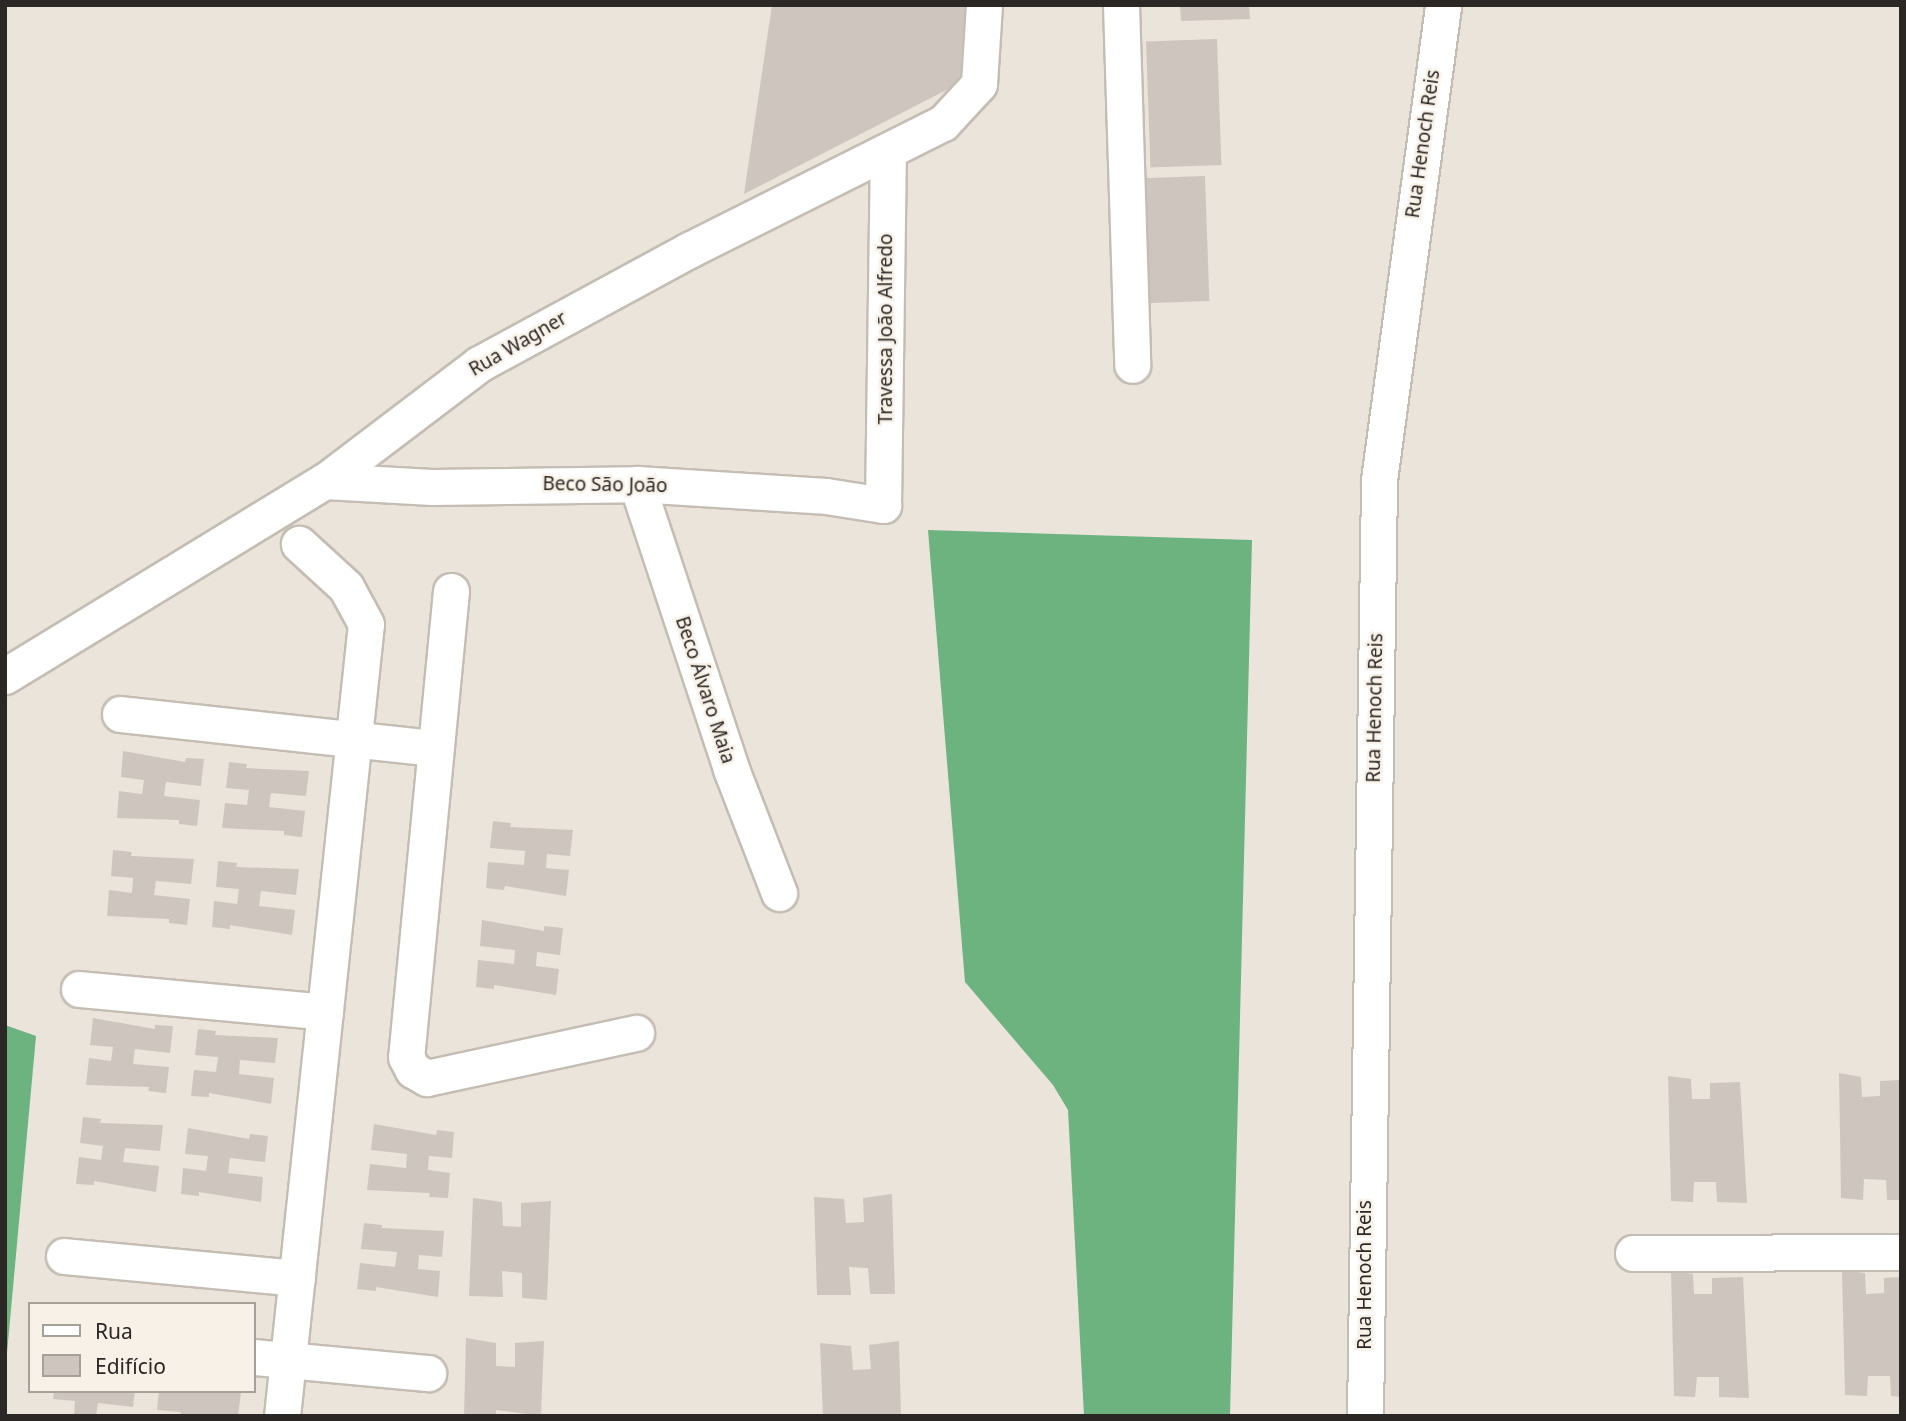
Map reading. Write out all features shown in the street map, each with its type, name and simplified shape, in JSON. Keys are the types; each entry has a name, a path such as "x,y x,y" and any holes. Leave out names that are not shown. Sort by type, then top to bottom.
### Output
{"street":[{"name":"Rua Wagner","path":"5,676 326,481 480,364 689,250 888,154 943,123 979,84 985,5"},
{"path":"1121,5 1132,365"},
{"name":"Rua Henoch Reis","path":"1364,1416 1379,480 1443,5"},
{"name":"Travessa João Alfredo","path":"883,505 888,154"},
{"name":"Beco São João","path":"326,481 432,487 637,484 826,496 883,505"},
{"name":"Beco Álvaro Maia","path":"637,484 731,769 779,893"},
{"path":"282,1416 366,624 346,587 299,544"},
{"path":"451,591 433,748 406,1057 413,1070 427,1078 636,1033"},
{"path":"120,714 433,748"},
{"path":"79,989 325,1012"},
{"path":"1633,1252 1901,1252"},
{"path":"64,1256 297,1278"},
{"path":"256,1357 428,1373"}],"green space":[{"path":"928,530 1252,540 1230,1416 1084,1416 1068,1110 1053,1085 965,982"},
{"path":"5,1025 36,1036 5,1375"}],"building":[{"path":"772,5 973,5 972,39 960,83 744,194"},
{"path":"1180,5 1249,5 1250,19 1181,21"},
{"path":"1217,39 1221,165 1150,167 1146,41"},
{"path":"1205,176 1209,301 1138,303 1134,178"},
{"path":"123,751 185,762 186,758 204,759 201,786 166,782 164,796 200,800 197,826 179,824 179,820 117,818 119,791 142,794 144,780 121,777"},
{"path":"229,762 247,764 246,768 309,771 306,796 271,793 269,807 305,811 302,837 284,835 284,831 222,828 225,803 247,805 249,790 226,788"},
{"path":"493,821 511,823 510,827 573,830 570,856 547,854 546,868 569,870 566,896 505,886 504,890 486,888 488,862 524,865 525,851 490,848"},
{"path":"113,850 132,852 131,856 194,859 191,884 156,881 154,895 190,899 187,925 169,923 169,919 107,916 109,890 132,893 133,878 111,876"},
{"path":"218,861 237,863 236,867 299,869 296,895 261,891 259,906 295,910 292,935 230,925 230,929 212,927 214,901 237,904 239,889 216,887"},
{"path":"482,920 544,931 544,926 563,928 560,955 537,952 536,966 559,969 556,995 494,985 494,989 476,987 478,960 514,964 515,950 480,946"},
{"path":"93,1018 155,1029 155,1025 173,1026 170,1053 135,1049 133,1064 169,1067 166,1093 148,1091 149,1087 86,1085 89,1058 111,1061 113,1047 90,1045"},
{"path":"198,1029 216,1031 215,1035 278,1038 275,1063 240,1060 239,1074 274,1078 271,1104 209,1093 209,1097 191,1096 194,1070 216,1072 218,1057 195,1055"},
{"path":"1839,1073 1861,1077 1862,1097 1880,1096 1880,1081 1901,1080 1901,1200 1887,1200 1886,1180 1864,1179 1863,1200 1841,1198"},
{"path":"1668,1076 1691,1079 1692,1099 1710,1099 1710,1083 1740,1082 1747,1203 1717,1202 1716,1182 1694,1182 1693,1202 1671,1201"},
{"path":"83,1117 101,1119 100,1123 163,1125 160,1151 125,1148 123,1162 159,1166 156,1192 94,1181 94,1185 76,1184 79,1157 101,1160 103,1146 80,1143"},
{"path":"374,1124 436,1135 437,1130 454,1132 452,1158 429,1156 428,1170 450,1173 448,1198 429,1197 430,1193 367,1190 370,1164 406,1168 407,1154 371,1150"},
{"path":"188,1128 249,1139 250,1134 268,1136 265,1162 230,1158 228,1173 263,1177 261,1202 199,1192 199,1196 181,1194 183,1168 206,1171 208,1156 185,1154"},
{"path":"892,1194 895,1294 870,1294 868,1268 849,1267 851,1295 817,1295 814,1197 844,1199 846,1223 864,1222 863,1198"},
{"path":"473,1198 502,1202 503,1226 521,1227 521,1203 551,1201 547,1300 522,1298 522,1273 502,1271 503,1297 469,1296"},
{"path":"364,1223 382,1225 382,1228 444,1231 442,1257 419,1255 418,1269 440,1271 438,1297 376,1287 376,1291 357,1289 360,1263 395,1267 397,1252 361,1249"},
{"path":"1842,1270 1865,1273 1866,1294 1884,1293 1884,1278 1901,1277 1901,1397 1891,1396 1890,1376 1868,1376 1867,1396 1845,1395"},
{"path":"1671,1271 1693,1274 1694,1294 1712,1294 1712,1278 1743,1277 1749,1398 1719,1397 1719,1377 1697,1377 1695,1397 1674,1396"},
{"path":"466,1338 496,1343 496,1366 515,1367 515,1343 544,1341 541,1416 496,1410 496,1416 464,1416"},
{"path":"899,1341 901,1416 823,1416 820,1343 851,1346 853,1370 871,1369 869,1345"},
{"path":"54,1393 135,1393 133,1407 98,1403 96,1416 74,1416 75,1401 53,1399"},
{"path":"159,1393 241,1393 238,1416 180,1416 181,1412 157,1410"}]}
